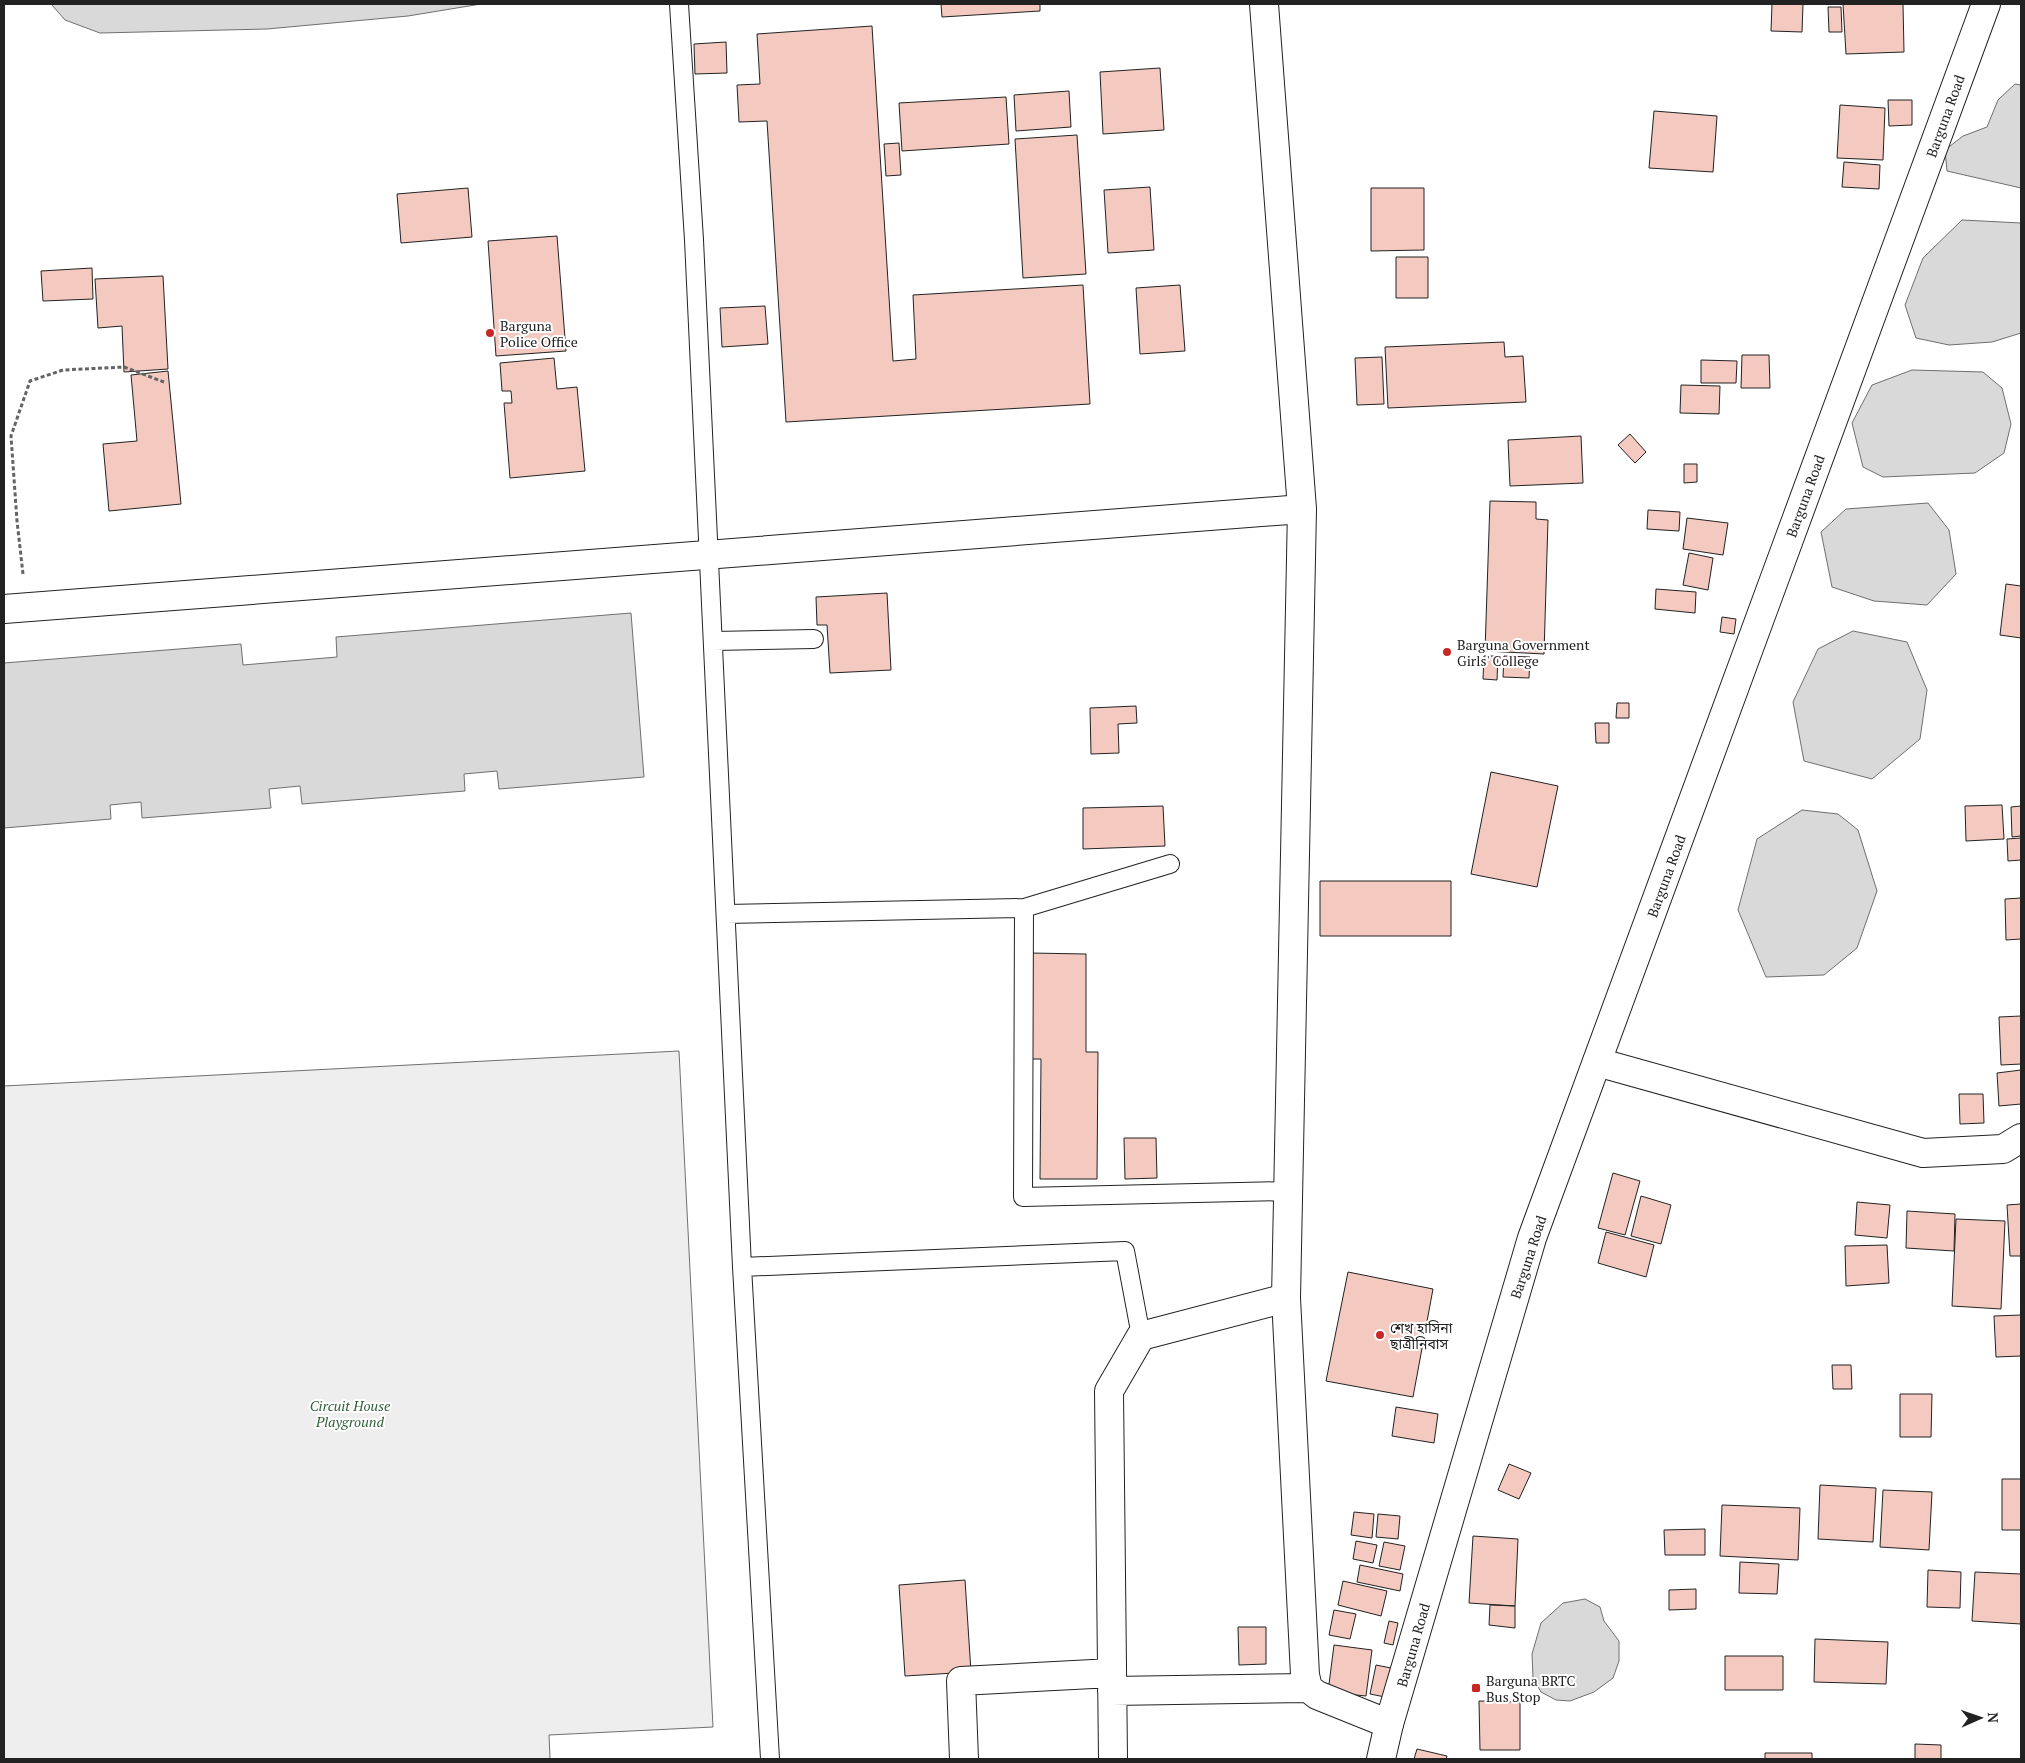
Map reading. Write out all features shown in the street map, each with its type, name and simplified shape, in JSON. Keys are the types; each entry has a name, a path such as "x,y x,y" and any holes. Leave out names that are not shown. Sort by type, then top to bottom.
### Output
{"street":[{"path":"1264,4 1302,509 1286,1298 1305,1675 1308,1688"},
{"name":"Barguna Road","path":"1381,1759 1389,1724 1532,1238 1986,4"},
{"path":"15,608 1302,509"},
{"path":"1597,1062 1922,1153 2003,1149 2021,1138"},
{"path":"1108,1758 1112,1682 1109,1390 1141,1336 1286,1298"},
{"path":"964,1759 961,1681 1112,1682 1308,1688 1326,1699 1389,1724"}],"lane":[{"path":"679,4 693,230 708,555 714,641 742,1267 770,1759"},
{"path":"714,641 814,639"},
{"path":"726,914 1024,908 1170,864"},
{"path":"1024,908 1022,1197 1288,1191"},
{"path":"742,1267 1125,1252 1141,1336"}],"path":[{"path":"15,608 17,521 11,436 30,381 63,370 124,367 164,382"}],"green space":[{"name":"Circuit House Playground","path":"679,1051 713,1727 549,1735 550,1759 4,1759 4,1086"}],"shaded area":[{"path":"51,4 481,4 408,16 267,29 100,33 65,20"},
{"path":"2015,84 2021,85 2021,188 1947,171 1945,150 1963,136 1987,127 1998,100"},
{"path":"1962,220 2021,223 2021,333 1992,342 1949,345 1916,338 1905,305 1923,258"},
{"path":"1912,370 1983,372 2002,388 2011,424 2004,453 1975,473 1883,477 1863,467 1852,423 1872,385"},
{"path":"1928,503 1949,530 1956,574 1927,605 1874,601 1832,587 1821,532 1846,509"},
{"path":"631,613 644,777 499,789 497,771 464,774 465,791 302,804 300,786 269,789 271,808 142,818 141,802 110,805 111,819 4,828 4,663 241,644 243,665 337,657 336,637"},
{"path":"1853,631 1907,642 1927,690 1920,739 1872,779 1804,761 1793,702 1818,649"},
{"path":"1802,810 1838,814 1858,830 1877,891 1857,948 1824,975 1766,977 1738,910 1757,839"},
{"path":"1585,1599 1600,1607 1604,1621 1619,1641 1619,1661 1613,1678 1594,1692 1570,1701 1556,1700 1541,1692 1533,1678 1532,1654 1541,1623 1563,1603"}],"building":[{"path":"941,4 1040,4 1040,11 942,17"},
{"path":"1772,4 1803,4 1802,32 1771,31"},
{"path":"1843,4 1903,4 1904,52 1846,54"},
{"path":"1828,7 1841,7 1842,32 1829,32"},
{"path":"872,26 893,361 916,359 913,295 1083,285 1090,404 786,422 767,121 739,122 737,85 760,84 757,34"},
{"path":"726,42 727,73 695,74 694,44"},
{"path":"1160,68 1164,130 1103,134 1100,72"},
{"path":"1069,91 1071,127 1016,131 1014,95"},
{"path":"1006,97 1009,144 902,151 899,103"},
{"path":"1888,100 1912,100 1912,125 1889,126"},
{"path":"1840,105 1885,108 1883,160 1837,158"},
{"path":"1654,111 1717,116 1713,172 1649,168"},
{"path":"1077,135 1086,274 1023,278 1015,139"},
{"path":"899,143 901,175 886,176 884,144"},
{"path":"1844,162 1880,165 1879,189 1842,187"},
{"path":"1150,187 1154,250 1108,253 1104,190"},
{"path":"468,188 472,237 401,243 397,194"},
{"path":"1371,188 1424,188 1424,250 1371,251"},
{"path":"557,236 566,351 496,356 488,241"},
{"path":"1396,257 1428,257 1428,298 1396,298"},
{"path":"92,268 93,299 43,301 41,271"},
{"path":"163,276 168,369 124,372 122,326 98,328 95,279"},
{"path":"1180,285 1185,351 1140,354 1136,288"},
{"path":"765,306 768,344 722,347 720,308"},
{"path":"1504,342 1505,357 1523,356 1526,402 1388,408 1385,347"},
{"path":"1742,355 1769,355 1770,388 1741,388"},
{"path":"1382,357 1384,404 1357,405 1355,358"},
{"path":"554,358 557,389 577,387 585,471 510,478 504,403 512,403 511,391 502,391 500,363"},
{"path":"1701,360 1737,361 1736,383 1701,383"},
{"path":"168,371 181,504 109,511 103,444 137,441 131,375"},
{"path":"1681,385 1720,386 1719,414 1680,413"},
{"path":"1630,434 1646,452 1635,463 1618,445"},
{"path":"1581,436 1583,483 1510,486 1508,440"},
{"path":"1684,464 1697,464 1697,482 1684,483"},
{"path":"1490,501 1536,502 1536,519 1548,520 1544,654 1485,651"},
{"path":"1648,510 1680,512 1679,531 1647,529"},
{"path":"1687,518 1728,523 1723,555 1683,549"},
{"path":"1689,553 1713,558 1708,590 1683,585"},
{"path":"2006,584 2021,586 2021,638 2000,635"},
{"path":"1656,589 1696,592 1695,613 1655,609"},
{"path":"887,593 891,670 830,673 827,625 817,625 816,597"},
{"path":"1722,617 1736,619 1734,634 1720,632"},
{"path":"1484,656 1498,656 1497,680 1483,679"},
{"path":"1504,656 1530,657 1529,678 1503,677"},
{"path":"1617,703 1629,703 1629,718 1616,718"},
{"path":"1136,706 1137,723 1118,724 1119,753 1091,754 1090,708"},
{"path":"1595,723 1609,723 1609,743 1596,743"},
{"path":"1491,772 1558,786 1537,887 1471,874"},
{"path":"2002,805 2004,839 1966,841 1965,806"},
{"path":"1163,806 1165,846 1083,849 1083,808"},
{"path":"2021,806 2021,836 2012,837 2011,807"},
{"path":"2021,838 2021,860 2008,861 2007,839"},
{"path":"1320,881 1451,881 1451,936 1320,936"},
{"path":"2021,898 2021,939 2006,940 2005,899"},
{"path":"1030,953 1086,954 1086,1052 1098,1052 1097,1179 1040,1179 1041,1059 1030,1059"},
{"path":"2021,1016 2021,1064 2001,1065 1999,1017"},
{"path":"2021,1070 2021,1104 1999,1106 1997,1073"},
{"path":"1959,1094 1983,1094 1984,1123 1960,1124"},
{"path":"1124,1138 1156,1138 1157,1178 1125,1179"},
{"path":"1613,1173 1640,1181 1625,1235 1598,1228"},
{"path":"1641,1196 1671,1205 1661,1244 1631,1236"},
{"path":"1857,1202 1890,1205 1887,1238 1855,1235"},
{"path":"2021,1204 2021,1256 2010,1256 2007,1205"},
{"path":"1907,1211 1955,1214 1954,1251 1906,1248"},
{"path":"1956,1219 2005,1221 2001,1309 1952,1306"},
{"path":"1606,1232 1654,1245 1646,1277 1598,1263"},
{"path":"1887,1245 1889,1283 1846,1286 1845,1246"},
{"name":"শেখ হাসিনা ছাত্রীনিবাস","path":"1348,1272 1433,1289 1413,1397 1326,1381"},
{"path":"2021,1315 2021,1356 1996,1357 1994,1316"},
{"path":"1832,1365 1851,1365 1852,1389 1833,1389"},
{"path":"1900,1394 1932,1394 1931,1437 1900,1437"},
{"path":"1396,1407 1438,1414 1434,1443 1392,1436"},
{"path":"1509,1464 1531,1473 1519,1499 1498,1490"},
{"path":"2002,1479 2021,1479 2021,1530 2002,1530"},
{"path":"1820,1485 1876,1488 1873,1542 1818,1539"},
{"path":"1883,1490 1932,1492 1929,1550 1880,1547"},
{"path":"1722,1505 1800,1508 1798,1560 1720,1556"},
{"path":"1354,1512 1374,1514 1372,1538 1351,1535"},
{"path":"1378,1514 1400,1516 1398,1539 1376,1537"},
{"path":"1705,1529 1705,1555 1665,1555 1664,1530"},
{"path":"1473,1536 1518,1539 1515,1606 1469,1603"},
{"path":"1356,1541 1377,1545 1373,1563 1353,1559"},
{"path":"1384,1542 1405,1546 1400,1570 1379,1566"},
{"path":"1740,1562 1779,1564 1777,1594 1739,1593"},
{"path":"1360,1565 1403,1574 1400,1591 1357,1582"},
{"path":"1928,1570 1961,1572 1960,1608 1927,1607"},
{"path":"1975,1572 2021,1574 2021,1624 1972,1621"},
{"path":"965,1580 971,1672 905,1676 899,1585"},
{"path":"1343,1581 1387,1591 1381,1616 1338,1605"},
{"path":"1696,1589 1696,1609 1669,1610 1669,1590"},
{"path":"1490,1605 1515,1606 1515,1628 1489,1625"},
{"path":"1334,1610 1356,1614 1350,1639 1329,1635"},
{"path":"1389,1621 1398,1623 1393,1645 1384,1643"},
{"path":"1238,1627 1266,1627 1266,1664 1239,1665"},
{"path":"1815,1639 1888,1642 1886,1684 1814,1682"},
{"path":"1334,1645 1372,1650 1366,1696 1328,1692"},
{"path":"1725,1656 1783,1656 1783,1690 1725,1690"},
{"path":"1376,1665 1391,1668 1385,1697 1370,1694"},
{"path":"1479,1701 1520,1702 1520,1750 1480,1750"},
{"path":"1915,1744 1941,1745 1941,1759 1915,1759"},
{"path":"1417,1749 1447,1756 1446,1759 1414,1759"},
{"path":"1765,1753 1812,1753 1812,1759 1765,1759"}],"place":[{"name":"Barguna Police Office","path":"490,333"},
{"name":"Barguna Government Girls' College","path":"1447,652"},
{"name":"শেখ হাসিনা ছাত্রীনিবাস","path":"1380,1335"},
{"name":"Barguna BRTC Bus Stop","path":"1476,1688"}]}
